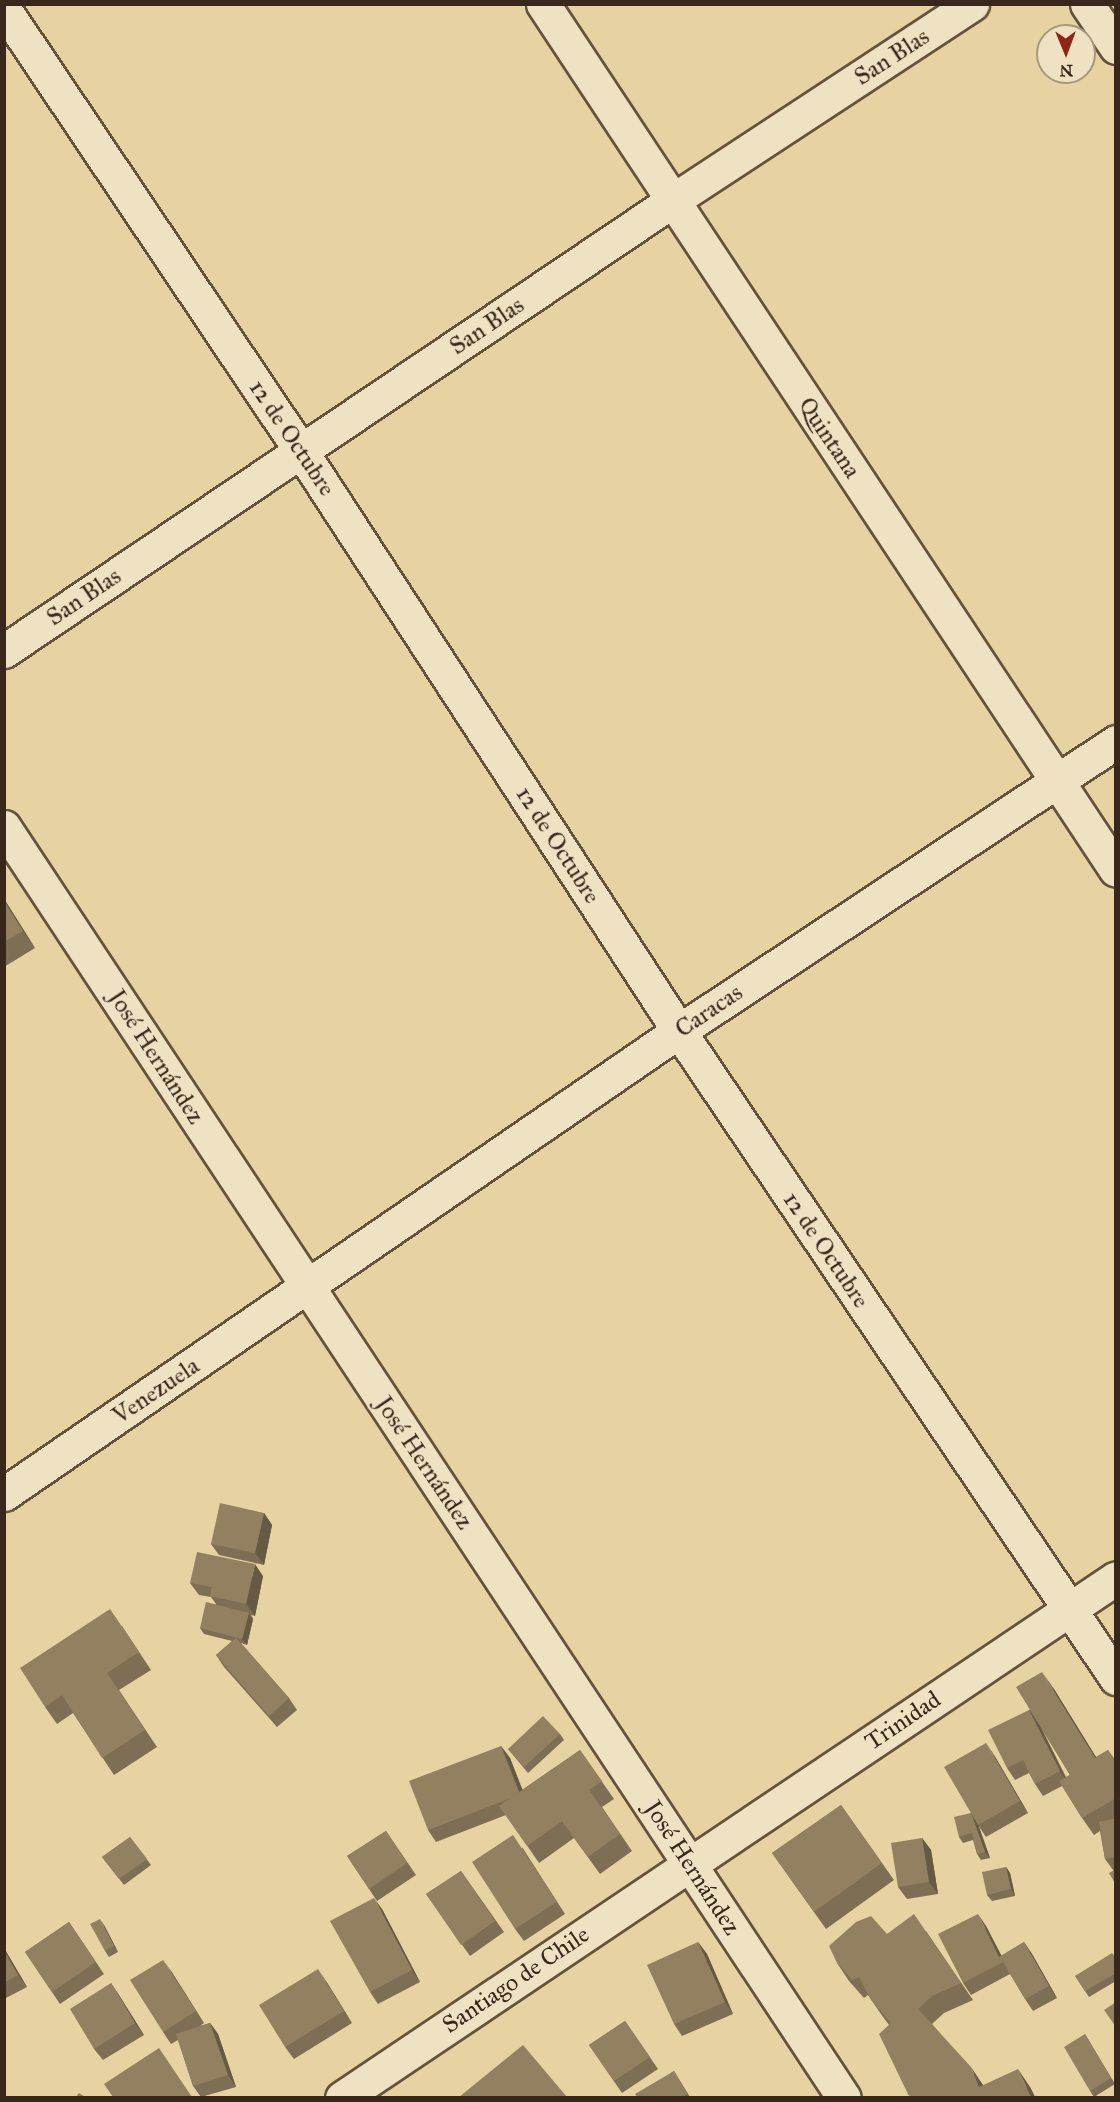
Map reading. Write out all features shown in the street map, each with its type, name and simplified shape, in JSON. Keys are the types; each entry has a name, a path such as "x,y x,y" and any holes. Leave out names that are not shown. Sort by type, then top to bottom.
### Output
{"street":[{"name":"Quintana","path":"543,4 1116,870"},
{"name":"San Blas","path":"4,651 672,201 972,4"},
{"path":"1087,4 1116,47"},
{"name":"12 de Octubre","path":"4,9 301,451 679,1031 1116,1678"},
{"name":"Caracas","path":"308,1288 679,1031 1116,742"},
{"name":"José Hernández","path":"4,827 844,2097"},
{"name":"Venezuela","path":"4,1494 308,1288"},
{"name":"Trinidad","path":"689,1862 1116,1578"},
{"name":"Santiago de Chile","path":"342,2097 689,1862"}],"building":[{"path":"4,901 23,931 4,942"},
{"path":"220,1503 264,1513 255,1553 211,1544"},
{"path":"197,1552 255,1564 246,1604 210,1596 212,1587 190,1583"},
{"path":"206,1602 249,1613 242,1639 200,1628"},
{"path":"110,1609 139,1652 107,1673 145,1730 102,1758 62,1695 45,1707 20,1668"},
{"path":"236,1638 289,1698 269,1716 216,1655"},
{"path":"1042,1672 1095,1758 1108,1750 1116,1763 1116,1798 1082,1818 1059,1781 1070,1775 1016,1687"},
{"path":"1029,1710 1060,1771 1035,1784 1023,1760 1007,1768 988,1730"},
{"path":"543,1716 560,1734 524,1767 508,1749"},
{"path":"986,1743 1020,1801 978,1825 944,1767"},
{"path":"501,1746 519,1792 511,1798 428,1830 409,1781"},
{"path":"580,1750 602,1781 589,1790 620,1834 588,1857 562,1821 527,1846 499,1806"},
{"path":"841,1805 882,1863 814,1912 772,1853"},
{"path":"971,1813 985,1852 977,1854 972,1833 959,1837 954,1817"},
{"path":"1116,1818 1116,1857 1105,1859 1099,1822"},
{"path":"386,1831 407,1863 369,1889 347,1856"},
{"path":"513,1835 557,1902 515,1929 472,1862"},
{"path":"130,1837 147,1859 119,1879 102,1857"},
{"path":"922,1838 929,1882 898,1887 891,1843"},
{"path":"1006,1867 1011,1889 987,1895 982,1872"},
{"path":"1116,1869 1116,1885 1109,1873"},
{"path":"461,1871 495,1921 461,1945 426,1894"},
{"path":"374,1898 412,1970 370,1992 330,1921"},
{"path":"914,1914 961,1983 932,1996 918,2009 971,2067 979,2087 1018,2069 1031,2097 911,2097 908,2094 879,2034 891,2023 871,2000 859,1977 852,1980 837,1963 829,1946 856,1922 871,1916 887,1934"},
{"path":"978,1914 999,1957 1024,1942 1049,1986 1025,1999 1003,1962 963,1983 938,1934"},
{"path":"100,1919 114,1946 105,1951 90,1924"},
{"path":"69,1922 96,1962 52,1992 25,1952"},
{"path":"698,1942 725,2002 674,2024 647,1965"},
{"path":"4,1951 18,1975 4,1983"},
{"path":"1112,1953 1116,1958 1116,1973 1085,1991 1075,1976"},
{"path":"163,1960 196,2011 163,2032 130,1980"},
{"path":"318,1969 344,2011 285,2047 259,2005"},
{"path":"111,1983 135,2023 94,2049 70,2009"},
{"path":"1116,2002 1116,2027 1104,2010"},
{"path":"625,2021 650,2057 614,2081 589,2045"},
{"path":"210,2023 228,2075 193,2086 176,2034"},
{"path":"1085,2034 1111,2078 1090,2091 1064,2047"},
{"path":"523,2045 567,2097 459,2097"},
{"path":"159,2048 192,2097 113,2097 104,2084"},
{"path":"674,2071 687,2094 681,2097 637,2097 635,2094"}]}
